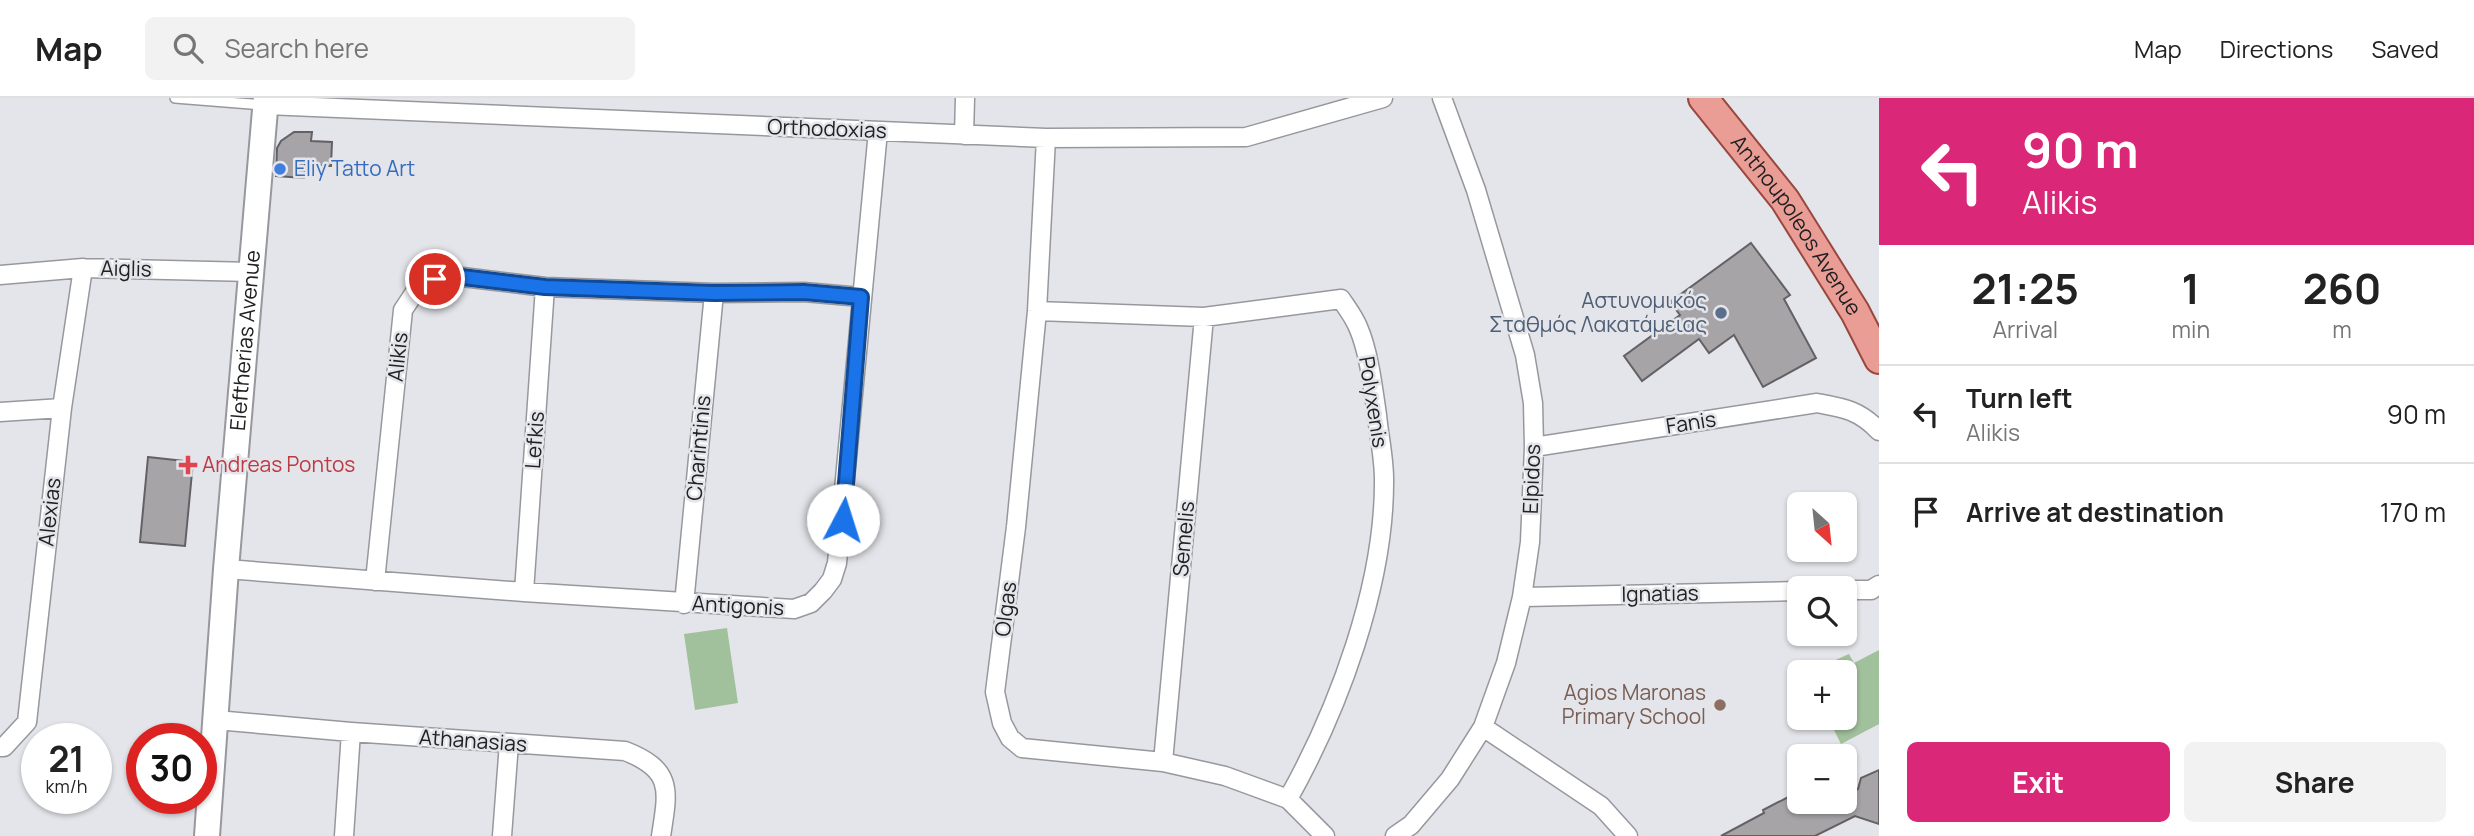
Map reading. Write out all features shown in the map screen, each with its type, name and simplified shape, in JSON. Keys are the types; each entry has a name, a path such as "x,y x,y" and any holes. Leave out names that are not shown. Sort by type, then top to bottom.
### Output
{"main road":[{"name":"Anthoupoleos Avenue","path":"1703,98 1785,200 1855,312 1879,359"},
{"name":"Eleftherias Avenue","path":"207,836 226,569 266,102"}],"street":[{"path":"964,135 965,98"},
{"name":"Orthodoxias","path":"266,102 453,106 964,135 1046,138 1246,138 1383,98"},
{"name":"Elpidos","path":"1395,836 1415,831 1483,727 1506,663 1522,597 1530,542 1533,403 1525,355 1476,190 1442,98"},
{"name":"Antigonis","path":"226,569 684,604 794,609 811,603 832,579 837,563 878,131"},
{"name":"Olgas","path":"1046,138 1037,311 1016,527 995,692 1002,723 1010,738 1022,748 1163,762 1225,776 1288,799 1325,836"},
{"name":"Aiglis","path":"0,275 83,268 252,272"},
{"name":"Alexias","path":"2,747 27,722 62,408 83,268"},
{"name":"Alikis","path":"375,581 402,310 417,289 435,279 454,276 545,287 714,293 804,292 861,297"},
{"name":"Lefkis","path":"524,593 545,287"},
{"name":"Charintinis","path":"684,604 714,293"},
{"name":"Polyxenis","path":"1037,311 1204,317 1341,299 1359,328 1372,382 1384,478 1380,533 1373,576 1347,672 1316,745 1288,799"},
{"name":"Semelis","path":"1163,762 1204,317"},
{"name":"Fanis","path":"1534,447 1816,403 1848,409 1867,418 1879,431"},
{"path":"0,412 62,408"},
{"path":"1857,589 1875,587"},
{"name":"Ignatias","path":"1522,597 1787,591"},
{"name":"Athanasias","path":"216,720 625,751 643,758 655,768 664,782 667,797 661,836"},
{"path":"1483,727 1601,806 1628,836"},
{"path":"344,836 351,732"},
{"path":"502,836 509,743"}],"lane":[{"path":"175,98 266,102"}],"green space":[{"path":"727,628 738,703 695,710 684,634"},
{"path":"1879,650 1879,724 1841,744 1834,730 1857,730 1857,661"},
{"path":"1849,654 1852,660 1836,660"}],"building":[{"path":"294,132 312,132 311,141 332,142 331,166 305,165 304,178 276,176 277,148 281,141"},
{"name":"Αστυνομικός Σταθμός Λακατάμειας","path":"1751,243 1790,295 1784,299 1816,358 1763,387 1734,335 1709,353 1699,339 1642,381 1624,356 1680,315 1670,302"},
{"path":"148,457 193,462 185,546 140,542"},
{"path":"1879,770 1879,824 1855,816 1815,836 1721,836 1787,798 1787,814 1857,814 1857,790 1861,778"}],"place":[{"name":"Eliy Tatto Art","path":"280,169"},
{"name":"Αστυνομικός Σταθμός Λακατάμειας","path":"1721,313"},
{"name":"Andreas Pontos","path":"188,465"},
{"name":"Agios Maronas Primary School","path":"1720,705"}],"route":[{"path":"435,279 454,276 545,287 714,293 804,292 861,297 843,520"}]}
